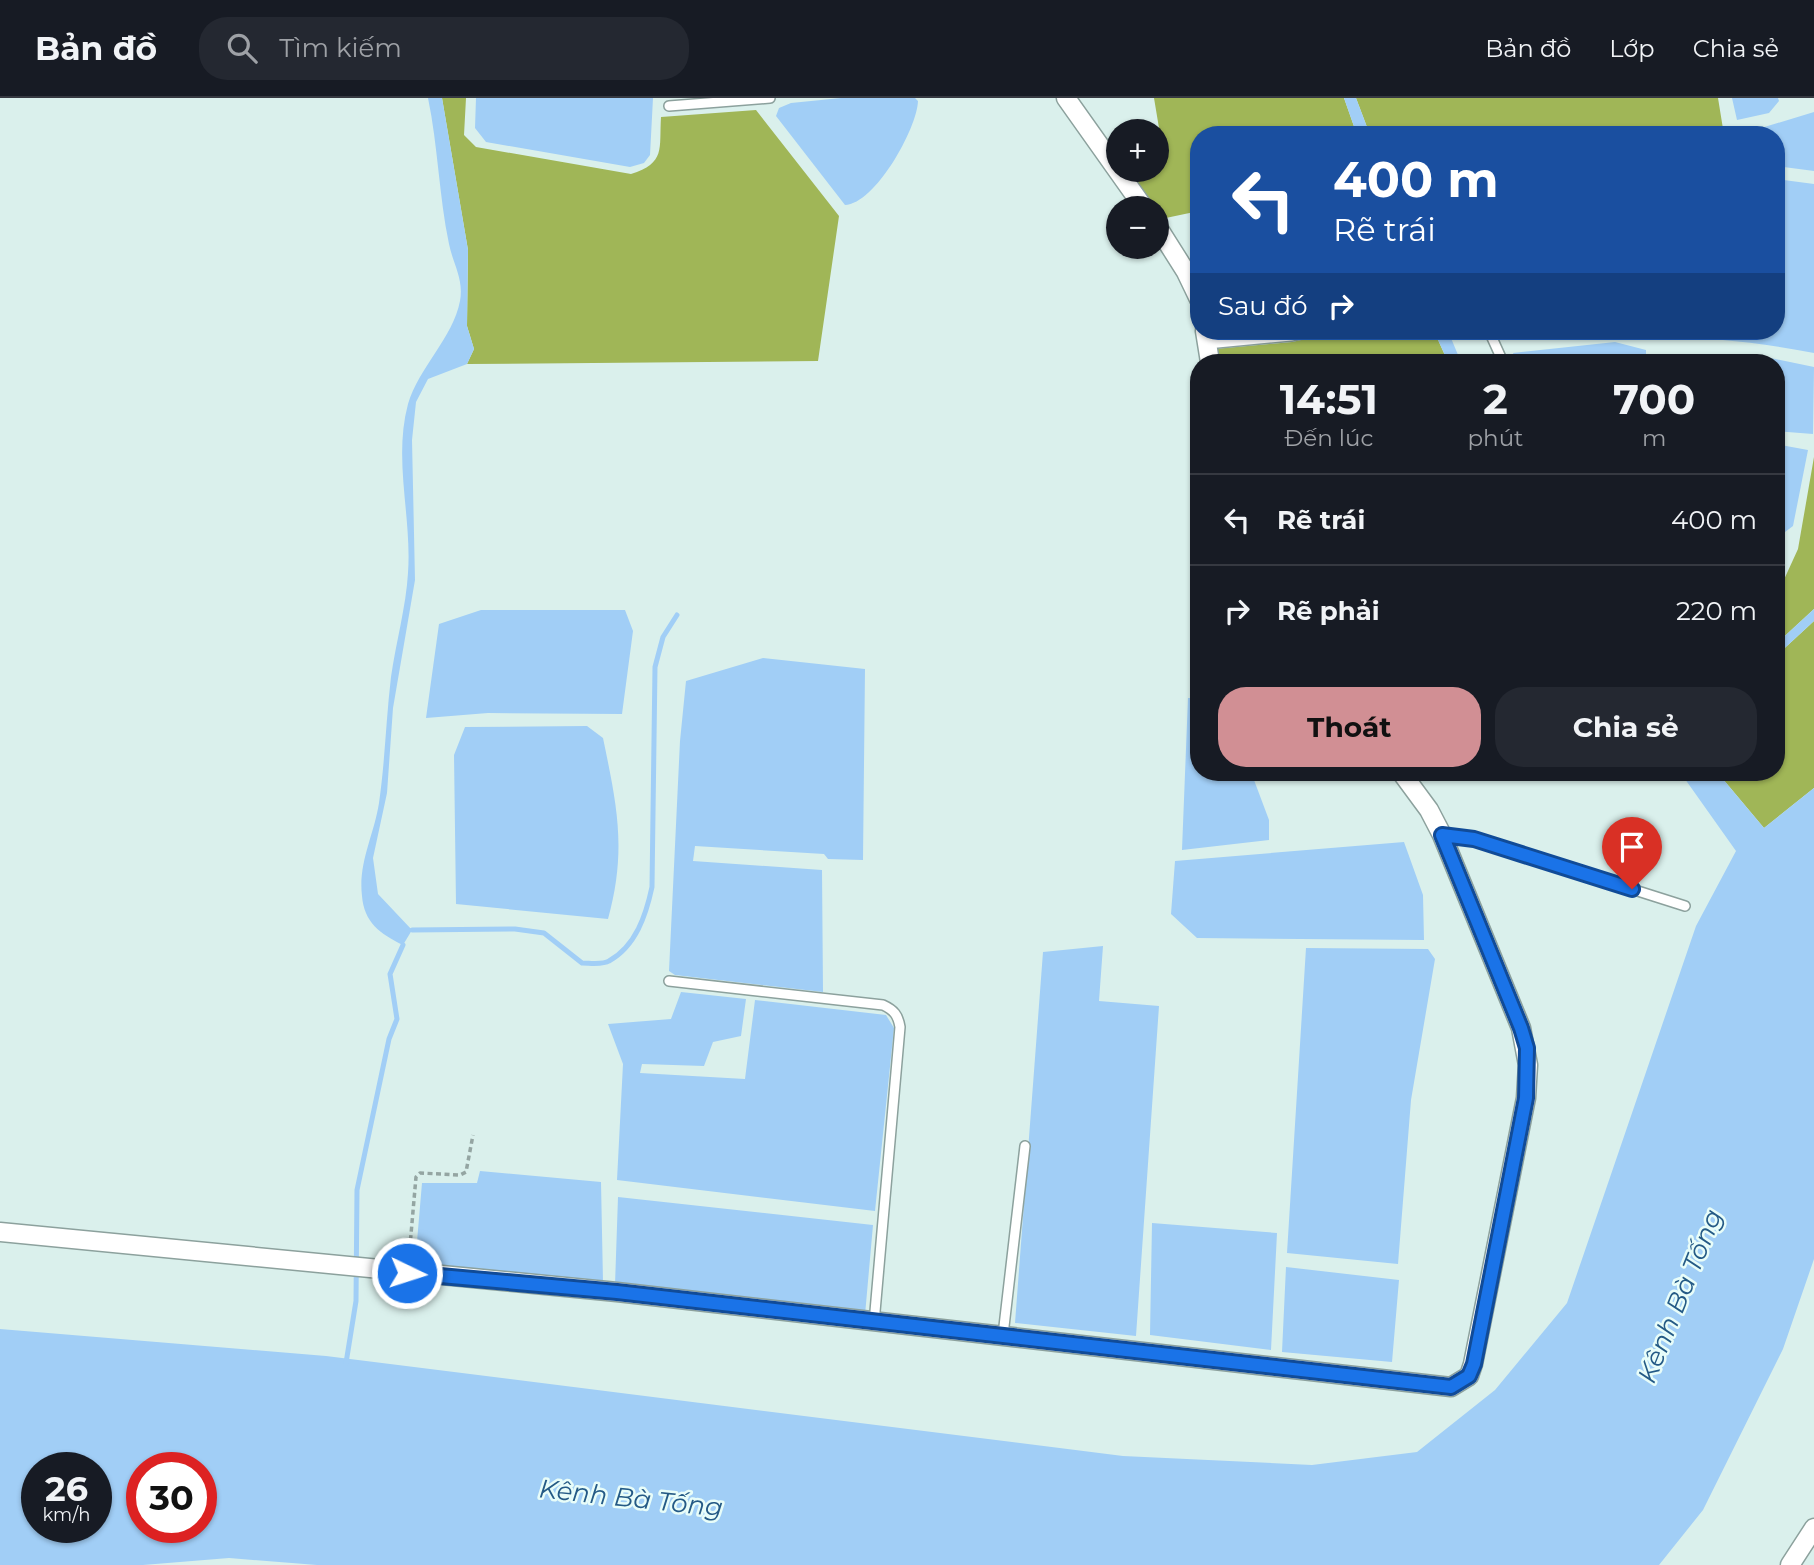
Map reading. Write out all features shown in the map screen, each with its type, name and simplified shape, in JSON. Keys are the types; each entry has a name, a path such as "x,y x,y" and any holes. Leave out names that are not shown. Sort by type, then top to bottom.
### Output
{"street":[{"path":"1066,98 1135,196"},
{"path":"1169,245 1190,280"},
{"path":"0,1231 617,1292 1441,1387 1462,1383 1469,1376 1526,1098 1528,1065 1521,1028 1442,835 1429,810 1408,781"},
{"path":"1790,1565 1814,1528"}],"lane":[{"path":"669,106 770,98"},
{"path":"1208,346 1263,340"},
{"path":"1442,835 1474,839 1685,906"},
{"path":"668,981 883,1005 893,1010 898,1017 900,1027 874,1322"},
{"path":"1003,1335 1025,1146"}],"path":[{"path":"407,1273 416,1177 420,1173 460,1175 466,1172 473,1135"}],"green space":[{"path":"442,98 466,98 464,135 476,147 631,174 655,160 660,146 661,117 756,110 839,216 818,361 467,364 474,349 467,326 468,250"},
{"path":"1154,98 1344,98 1354,126 1190,126 1190,213 1169,217 1169,196 1144,196 1134,182 1169,182 1169,119 1158,119"},
{"path":"1356,98 1718,98 1723,126 1367,126"},
{"path":"1438,340 1444,354 1215,354 1214,349 1292,342"},
{"path":"1814,457 1814,609 1785,636 1785,577 1798,549"},
{"path":"1814,621 1814,788 1764,828 1725,781 1785,781 1785,648"}],"water":[{"path":"428,98 442,98 468,250 467,326 474,349 467,364 428,379 416,402 412,440 415,580 393,708 387,793 373,858 378,894 412,930 403,945 380,932 370,920 363,905 361,884 379,803 391,677 407,586 409,552 402,467 404,425 413,390 450,328 461,293 446,226"},
{"path":"476,98 653,98 650,155 644,163 630,167 486,142 475,128"},
{"path":"841,98 915,98 918,101 916,113 902,146 881,179 857,201 845,205 776,116 779,108 791,103"},
{"path":"1344,98 1356,98 1367,126 1354,126"},
{"path":"1732,98 1778,98 1779,101 1769,113 1737,120"},
{"path":"1814,112 1814,171 1785,167 1785,126 1768,126"},
{"path":"1785,180 1814,184 1814,353 1724,340 1785,340"},
{"path":"1438,340 1452,340 1458,354 1444,354"},
{"path":"1615,342 1646,350 1646,354 1513,353"},
{"path":"1785,361 1814,367 1813,434 1785,432"},
{"path":"1785,446 1808,450 1793,526 1785,532"},
{"path":"1814,609 1814,621 1785,648 1785,636"},
{"path":"481,610 625,610 633,631 622,714 488,713 426,718 439,624"},
{"path":"763,658 865,669 863,860 828,859 824,854 695,846 693,861 822,870 823,992 675,975 669,971 680,741 686,681"},
{"path":"1190,698 1190,781 1254,781 1269,820 1269,840 1182,850"},
{"path":"587,726 603,738 616,807 617,871 608,919 456,904 454,755 465,727"},
{"name":"Kênh Bà Tống","path":"1686,781 1725,781 1764,828 1814,788 1814,1259 1783,1349 1703,1510 1659,1565 317,1565 229,1558 143,1565 0,1565 0,1329 326,1356 1123,1456 1312,1465 1417,1452 1495,1390 1567,1303 1696,926 1736,851"},
{"path":"1404,842 1423,895 1424,940 1197,938 1171,914 1175,861"},
{"path":"1103,946 1099,1001 1159,1006 1136,1336 1015,1323 1043,952"},
{"path":"1306,948 1428,949 1435,959 1411,1100 1398,1264 1287,1253"},
{"path":"681,992 746,999 741,1036 713,1042 704,1066 642,1064 640,1073 745,1079 755,1000 886,1015 894,1028 875,1211 617,1180 623,1064 608,1024 671,1019"},
{"path":"480,1171 601,1182 603,1282 415,1265 422,1183 477,1183"},
{"path":"618,1197 873,1225 865,1315 615,1285"},
{"path":"1152,1223 1277,1233 1271,1350 1150,1335"},
{"path":"1286,1267 1399,1280 1392,1362 1282,1352"}],"waterway":[{"path":"412,930 515,929 544,933 582,963 606,962 626,947 643,919 652,887 655,667 663,637 677,615"},
{"path":"346,1363 356,1301 357,1190 389,1039 397,1019 390,974 403,945"}],"route":[{"path":"407,1273 617,1292 1451,1387 1462,1383 1469,1376 1474,1364 1526,1098 1528,1065 1527,1048 1521,1028 1442,835 1474,839 1632,889"}]}
